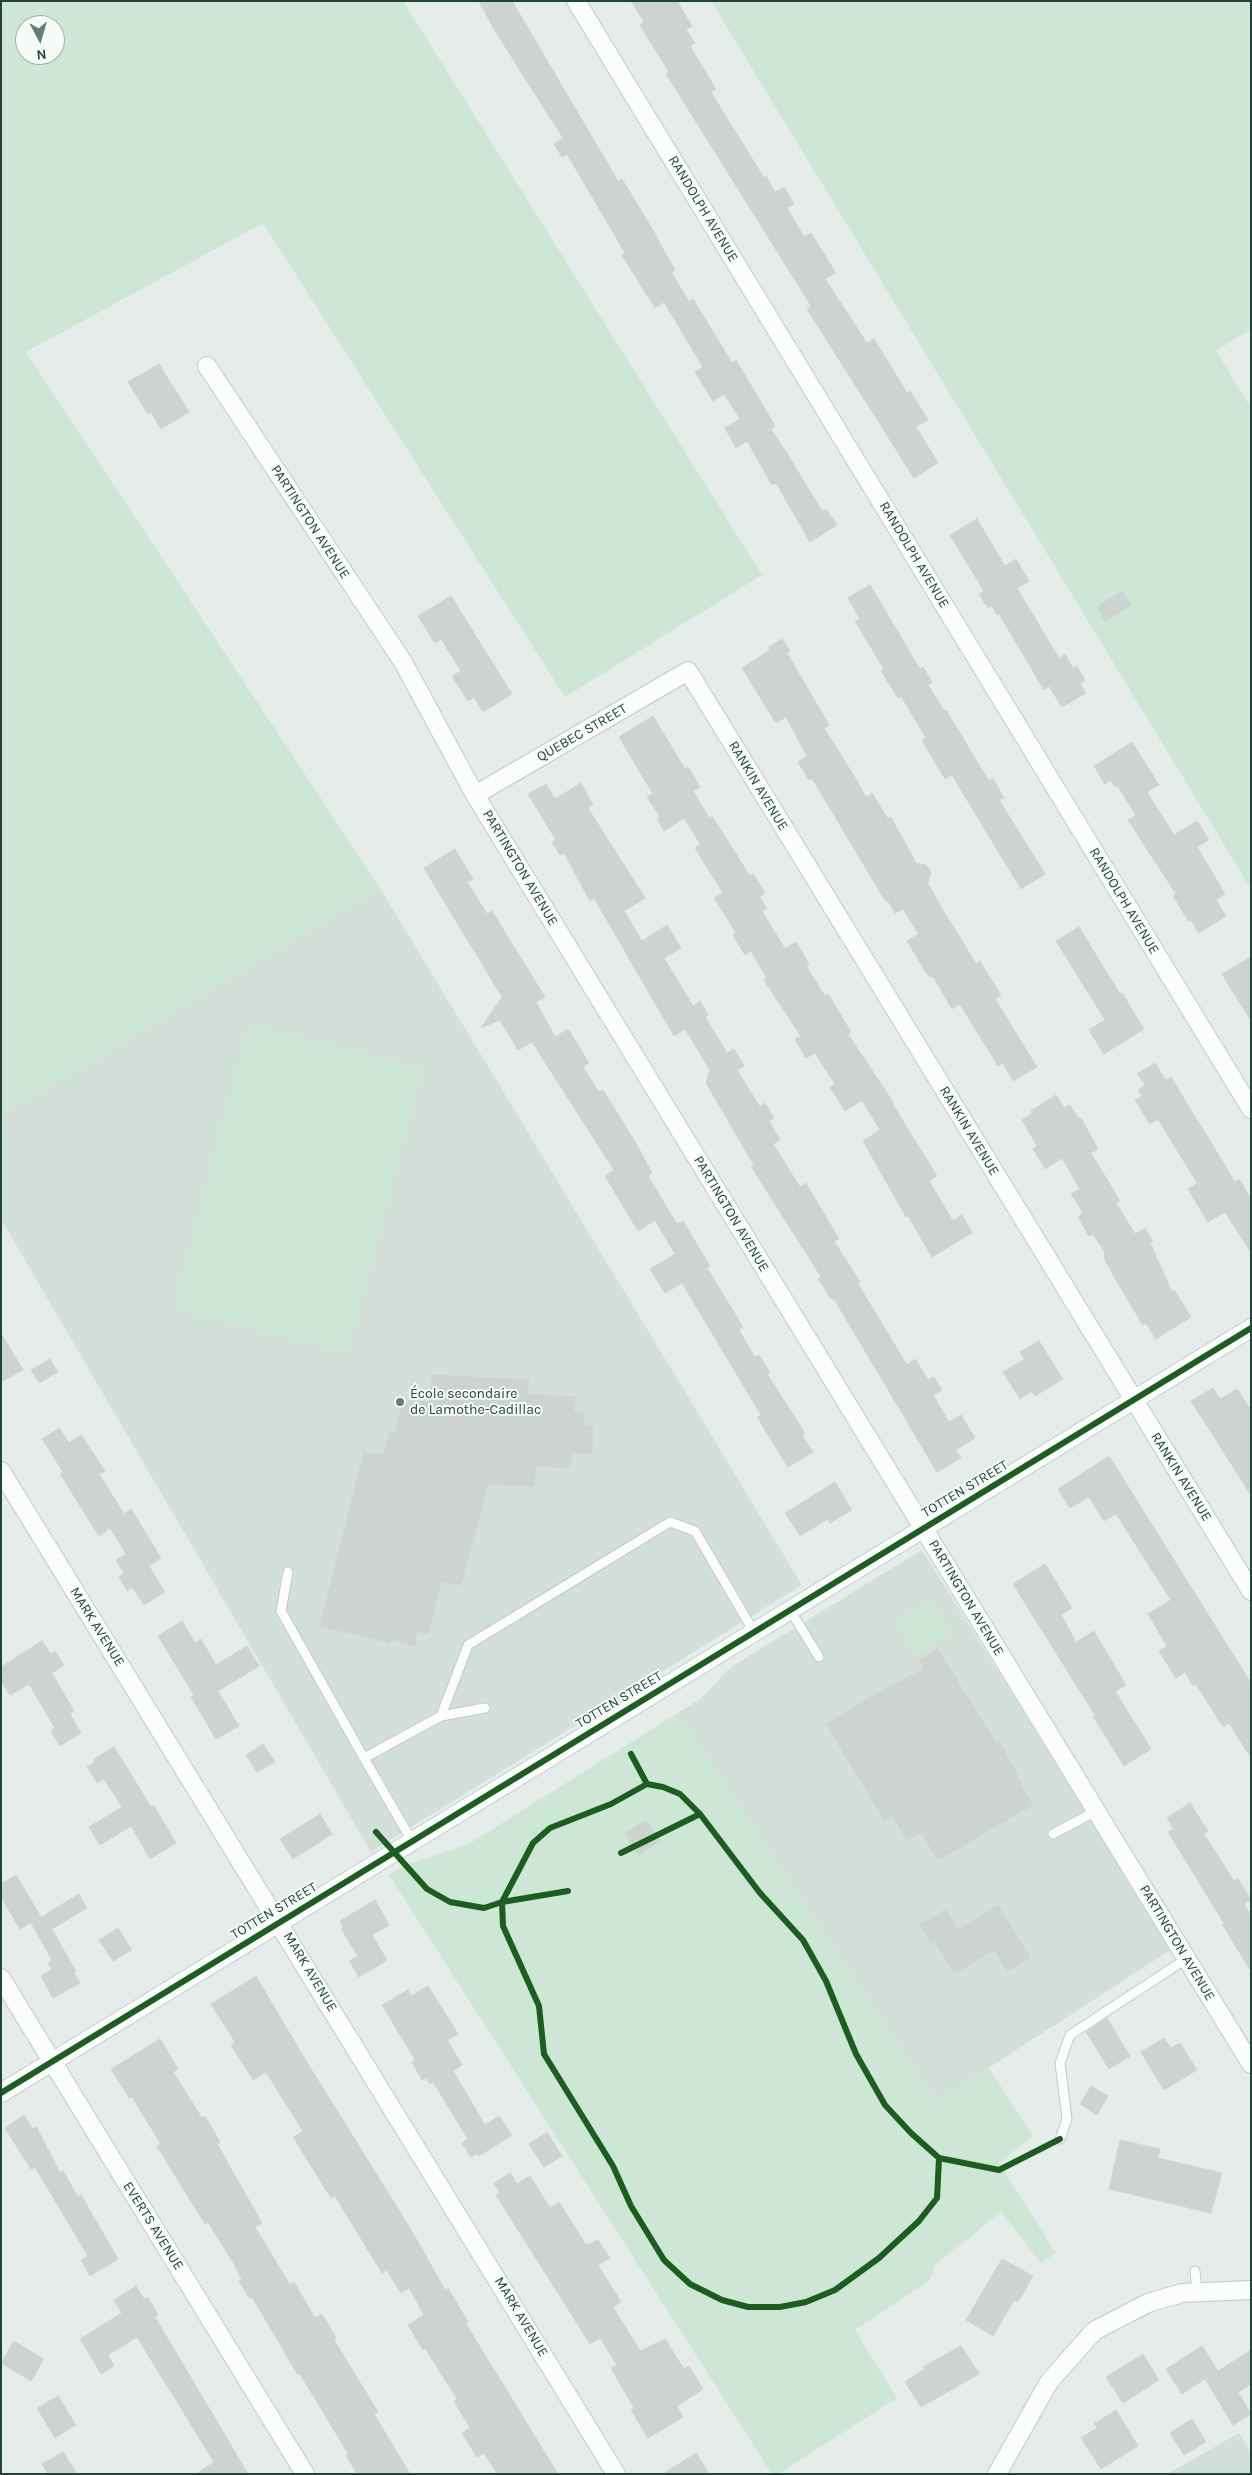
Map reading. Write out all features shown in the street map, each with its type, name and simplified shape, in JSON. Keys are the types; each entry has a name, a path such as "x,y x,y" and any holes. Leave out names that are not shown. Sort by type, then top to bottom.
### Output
{"street":[{"name":"RANDOLPH AVENUE","path":"576,1 1251,1109"},
{"name":"PARTINGTON AVENUE","path":"207,366 403,662 475,795 1251,2064"},
{"name":"QUEBEC STREET","path":"475,795 688,671"},
{"name":"RANKIN AVENUE","path":"688,671 1251,1591"},
{"name":"TOTTEN STREET","path":"1,2092 1251,1328"},
{"name":"MARK AVENUE","path":"1,1471 280,1922 616,2474"},
{"name":"EVERTS AVENUE","path":"1,1978 305,2474"},
{"path":"997,2474 1049,2382 1094,2331 1148,2303 1182,2293 1251,2290"}],"lane":[{"path":"442,1716 468,1645 670,1522 695,1531 754,1632"},
{"path":"288,1572 281,1611 412,1841"},
{"path":"790,1610 820,1657"},
{"path":"364,1758 442,1716 485,1708"},
{"path":"1053,1834 1096,1811"},
{"path":"1060,2139 1067,2119 1060,2063 1070,2034 1186,1959"},
{"path":"1195,2272 1197,2292"}],"shaded area":[{"name":"École secondaire de Lamothe-Cadillac","path":"380,888 802,1585 371,1852 1,1219 1,1116"},
{"path":"922,1550 1172,1949 936,2102 678,1713 700,1699 731,1667"},
{"path":"1239,2433 1251,2453 1251,2474 1167,2474"}],"green space":[{"path":"1,1 403,1 762,575 565,697 263,223 26,352 380,888 1,1116"},
{"path":"711,1 1251,1 1251,329 1216,351 1251,408 1251,889"},
{"path":"248,1023 423,1068 348,1354 173,1309"},
{"path":"932,1600 952,1633 915,1655 894,1622"},
{"path":"678,1713 936,2102 989,2068 1033,2136 999,2163 1056,2253 1041,2263 1001,2212 935,2265 930,2280 855,2330 897,2398 778,2474 772,2474 389,1875 403,1866 467,1845"}],"building":[{"path":"479,1 512,1 618,181 622,179 651,227 675,270 671,272 689,302 693,299 732,363 736,360 775,426 771,429 822,511 826,509 837,525 810,542 776,483 772,485 747,441 736,448 725,428 740,419 724,394 713,401 695,372 703,367 664,302 655,308 622,255 625,253 567,154 562,157 554,144 563,138 495,31"},
{"path":"631,1 677,1 692,26 686,29 695,43 690,46 716,89 711,92 764,178 766,176 775,192 784,187 794,204 787,208 804,237 811,233 836,273 825,279 867,343 874,339 907,393 910,391 928,420 916,427 938,463 914,478 807,309 811,306 666,74 669,72 640,25 644,22"},
{"path":"159,364 189,412 161,429 151,412 148,414 128,382"},
{"path":"977,519 1005,566 1016,559 1029,581 1017,588 1059,658 1065,654 1073,668 1077,666 1085,680 1080,683 1086,693 1062,707 1049,686 1044,690 999,614 997,615 992,606 988,608 979,594 984,591 950,535"},
{"path":"870,585 920,669 923,667 932,682 928,685 944,711 946,710 989,781 993,779 1004,798 999,800 1045,874 1021,889 952,775 945,779 922,740 926,738 901,696 898,698 881,671 884,669 855,621 860,619 848,598"},
{"path":"1122,591 1131,605 1105,621 1097,607"},
{"path":"451,596 512,694 483,712 474,697 468,701 452,676 461,671 441,639 435,643 418,616"},
{"path":"782,639 790,651 787,653 829,725 824,728 866,797 872,793 888,819 891,817 916,863 926,865 931,872 928,883 937,900 976,964 980,961 1001,995 995,999 1037,1067 1013,1081 1003,1063 998,1066 960,1004 952,1009 933,976 931,977 927,974 907,941 919,934 903,909 895,913 888,901 886,902 812,778 809,780 798,762 807,756 786,717 776,723 742,668 770,650 769,647"},
{"path":"653,716 685,769 688,767 700,787 693,791 709,818 712,816 750,876 753,874 765,893 759,897 767,908 762,911 785,949 796,942 809,964 806,966 825,996 828,994 851,1032 848,1034 893,1102 937,1176 929,1181 953,1221 962,1215 972,1233 932,1257 908,1216 906,1217 863,1141 880,1130 862,1100 845,1111 830,1087 835,1084 815,1053 806,1058 795,1040 801,1036 764,980 767,978 751,951 745,955 733,935 736,933 714,898 723,893 695,848 700,844 684,818 664,831 658,820 659,815 647,797 653,794 619,737"},
{"path":"1132,742 1159,785 1147,792 1174,835 1197,821 1209,840 1197,847 1225,894 1216,900 1226,916 1199,933 1191,920 1189,922 1173,896 1176,894 1128,820 1136,815 1117,785 1115,787 1110,780 1105,784 1094,766"},
{"path":"581,783 593,805 588,808 645,898 624,911 642,941 667,925 681,948 664,958 693,1006 700,1001 708,1015 705,1017 727,1053 734,1049 744,1066 737,1070 760,1107 765,1103 774,1118 769,1121 780,1140 773,1144 800,1187 806,1183 839,1239 834,1241 860,1282 858,1284 907,1365 915,1359 928,1380 934,1377 942,1390 933,1395 949,1422 961,1415 975,1438 956,1450 961,1458 937,1472 834,1299 832,1300 818,1279 821,1277 751,1166 754,1165 706,1083 710,1070 685,1029 674,1036 594,898 590,901 564,853 560,855 552,842 556,840 528,794 546,784 555,799"},
{"path":"455,849 473,879 467,882 487,914 492,911 545,997 536,1002 555,1037 568,1029 589,1063 583,1067 599,1092 603,1090 637,1145 652,1173 648,1176 677,1224 683,1221 710,1266 707,1268 743,1327 739,1330 755,1357 759,1355 770,1372 767,1374 805,1433 802,1435 813,1452 788,1467 757,1417 761,1415 682,1283 665,1293 650,1269 675,1254 655,1220 638,1231 605,1176 614,1170 532,1042 518,1050 500,1020 481,1028 502,997 424,868"},
{"path":"1079,927 1144,1029 1104,1054 1089,1030 1105,1020 1056,941"},
{"path":"1251,957 1251,1021 1222,974"},
{"path":"1155,1063 1166,1080 1171,1077 1235,1182 1239,1179 1251,1199 1251,1253 1225,1212 1208,1222 1188,1189 1197,1183 1158,1119 1150,1124 1135,1100 1142,1096 1138,1090 1145,1085 1137,1074"},
{"path":"1056,1095 1064,1108 1070,1105 1078,1118 1081,1118 1098,1149 1091,1153 1120,1201 1116,1203 1135,1234 1145,1228 1153,1241 1150,1243 1172,1292 1174,1290 1191,1317 1156,1339 1146,1323 1143,1325 1116,1280 1104,1258 1105,1252 1093,1234 1089,1236 1079,1219 1082,1211 1071,1194 1080,1189 1062,1158 1045,1169 1033,1149 1037,1146 1022,1120 1032,1114 1031,1111"},
{"path":"1,1333 23,1370 1,1382"},
{"path":"1039,1341 1063,1379 1035,1396 1032,1391 1020,1399 1003,1372 1025,1359 1020,1352"},
{"path":"50,1359 58,1372 39,1383 31,1370"},
{"path":"432,1375 529,1380 527,1394 575,1397 574,1412 584,1412 583,1426 593,1426 592,1454 572,1453 570,1468 536,1466 534,1486 488,1484 461,1585 441,1581 428,1634 417,1631 415,1646 390,1639 390,1643 320,1626 364,1452 384,1455 390,1432 395,1433 403,1401 430,1402"},
{"path":"1213,1388 1220,1399 1237,1389 1251,1410 1251,1495 1191,1401"},
{"path":"59,1428 69,1443 81,1435 105,1471 99,1474 124,1514 131,1509 161,1558 149,1566 165,1592 144,1605 132,1587 127,1591 119,1577 124,1573 116,1560 126,1554 110,1528 99,1536 60,1474 63,1472 42,1439"},
{"path":"1109,1456 1251,1683 1251,1758 1229,1723 1223,1727 1196,1684 1193,1686 1185,1672 1176,1678 1159,1651 1167,1646 1148,1614 1171,1600 1116,1514 1104,1521 1089,1497 1070,1508 1058,1489"},
{"path":"835,1482 852,1510 830,1523 828,1519 800,1536 785,1513"},
{"path":"1045,1564 1072,1608 1061,1615 1076,1642 1094,1631 1126,1685 1115,1691 1151,1749 1124,1766 1093,1716 1095,1715 1013,1584"},
{"path":"182,1621 195,1643 201,1639 216,1665 247,1646 259,1666 218,1691 239,1726 216,1739 191,1697 194,1695 158,1636"},
{"path":"42,1641 51,1654 55,1651 64,1665 52,1673 74,1711 70,1714 81,1733 60,1746 51,1731 55,1728 29,1684 10,1695 1,1681 1,1667"},
{"path":"938,1649 995,1742 998,1740 1033,1805 938,1860 921,1832 907,1841 892,1815 884,1820 826,1724 894,1683 895,1685 924,1668 919,1660"},
{"path":"263,1744 275,1762 257,1772 246,1755"},
{"path":"114,1747 151,1807 154,1806 176,1843 150,1859 131,1826 100,1845 89,1827 122,1807 104,1779 97,1783 87,1767 95,1762 93,1760"},
{"path":"1190,1803 1208,1831 1204,1834 1234,1881 1238,1879 1251,1900 1244,1904 1251,1916 1251,1971 1168,1832 1174,1829 1167,1818"},
{"path":"320,1814 332,1834 293,1859 280,1839"},
{"path":"646,1820 660,1841 639,1855 625,1834"},
{"path":"16,1875 41,1917 79,1894 87,1908 52,1929 76,1972 74,1973 80,1983 53,1998 41,1976 52,1969 48,1963 52,1960 31,1923 37,1919 20,1929 1,1897 1,1884"},
{"path":"375,1900 389,1925 372,1935 387,1960 359,1977 349,1961 358,1956 341,1929 343,1928 340,1921"},
{"path":"998,1905 1030,1958 1007,1972 994,1950 954,1974 935,1942 931,1944 920,1925 946,1909 958,1930"},
{"path":"118,1928 132,1950 113,1961 99,1940"},
{"path":"256,1976 303,2056 413,2233 445,2290 448,2288 468,2322 466,2324 558,2474 497,2474 484,2453 477,2457 462,2433 470,2428 454,2401 457,2399 408,2325 424,2315 409,2288 401,2293 387,2270 382,2273 335,2196 331,2198 293,2137 303,2131 266,2072 253,2080 231,2045 235,2042 211,2004"},
{"path":"428,1986 458,2034 447,2040 462,2065 453,2071 485,2125 499,2116 512,2135 479,2156 478,2153 471,2157 462,2143 468,2139 433,2082 430,2084 426,2078 422,2080 412,2062 415,2060 382,2005 408,1990 411,1996"},
{"path":"1107,2018 1130,2056 1109,2069 1086,2032"},
{"path":"1164,2038 1171,2048 1180,2043 1197,2070 1164,2090 1141,2052"},
{"path":"160,2039 178,2069 173,2072 202,2118 205,2116 220,2142 217,2144 262,2223 255,2227 290,2285 294,2282 315,2318 322,2314 336,2338 334,2340 378,2412 374,2414 410,2474 357,2474 346,2455 348,2453 300,2374 298,2375 252,2297 250,2299 239,2281 242,2280 234,2264 208,2222 205,2224 157,2146 161,2144 132,2097 129,2098 111,2069"},
{"path":"1091,2086 1108,2096 1097,2115 1080,2104"},
{"path":"24,2115 33,2129 36,2126 60,2173 63,2171 78,2197 81,2195 118,2259 90,2276 81,2260 88,2256 35,2167 31,2169 5,2128"},
{"path":"547,2132 562,2156 544,2167 529,2144"},
{"path":"1120,2140 1160,2149 1158,2158 1222,2173 1211,2213 1109,2189"},
{"path":"510,2173 517,2184 530,2176 550,2208 559,2202 586,2245 598,2240 610,2258 598,2265 621,2302 613,2307 640,2351 665,2339 684,2369 689,2366 703,2389 677,2406 683,2417 648,2438 631,2410 634,2408 611,2368 617,2365 600,2338 590,2344 496,2195 500,2193 494,2183"},
{"path":"1002,2259 1033,2276 1018,2302 1014,2300 993,2336 966,2320"},
{"path":"136,2286 144,2299 148,2297 158,2315 155,2317 248,2474 196,2474 214,2462 137,2337 108,2355 114,2366 101,2374 80,2339 122,2313 114,2300"},
{"path":"14,2341 44,2359 31,2381 1,2363"},
{"path":"961,2346 979,2374 921,2407 905,2382 925,2369 923,2367"},
{"path":"1202,2346 1218,2371 1251,2350 1251,2384 1238,2392 1251,2414 1233,2425 1205,2379 1182,2394 1166,2369"},
{"path":"1143,2354 1159,2380 1123,2403 1106,2377"},
{"path":"58,2396 76,2425 55,2438 37,2408"},
{"path":"1116,2410 1138,2446 1101,2469 1081,2438 1097,2428 1094,2424"},
{"path":"1192,2419 1206,2442 1184,2455 1170,2433"},
{"path":"63,2452 77,2474 48,2474 42,2464"},
{"path":"696,2453 709,2474 663,2474"}],"cycle path":[{"path":"1,2093 1251,1328"},
{"path":"631,1754 647,1784 663,1787 680,1794 700,1814 760,1893 803,1940 826,1981 856,2054 885,2105 911,2133 939,2158 999,2170 1060,2139"},
{"path":"647,1784 611,1804 550,1828 533,1843 502,1902 503,1926 539,2006 544,2054 613,2166 631,2206 664,2260 690,2284 722,2300 748,2307 780,2307 806,2302 835,2290 879,2258 919,2221 937,2198 939,2158"},
{"path":"621,1853 700,1814"},
{"path":"376,1832 427,1889 450,1902 484,1908 502,1902 568,1891"}],"place":[{"name":"École secondaire de Lamothe-Cadillac","path":"400,1402"}]}
